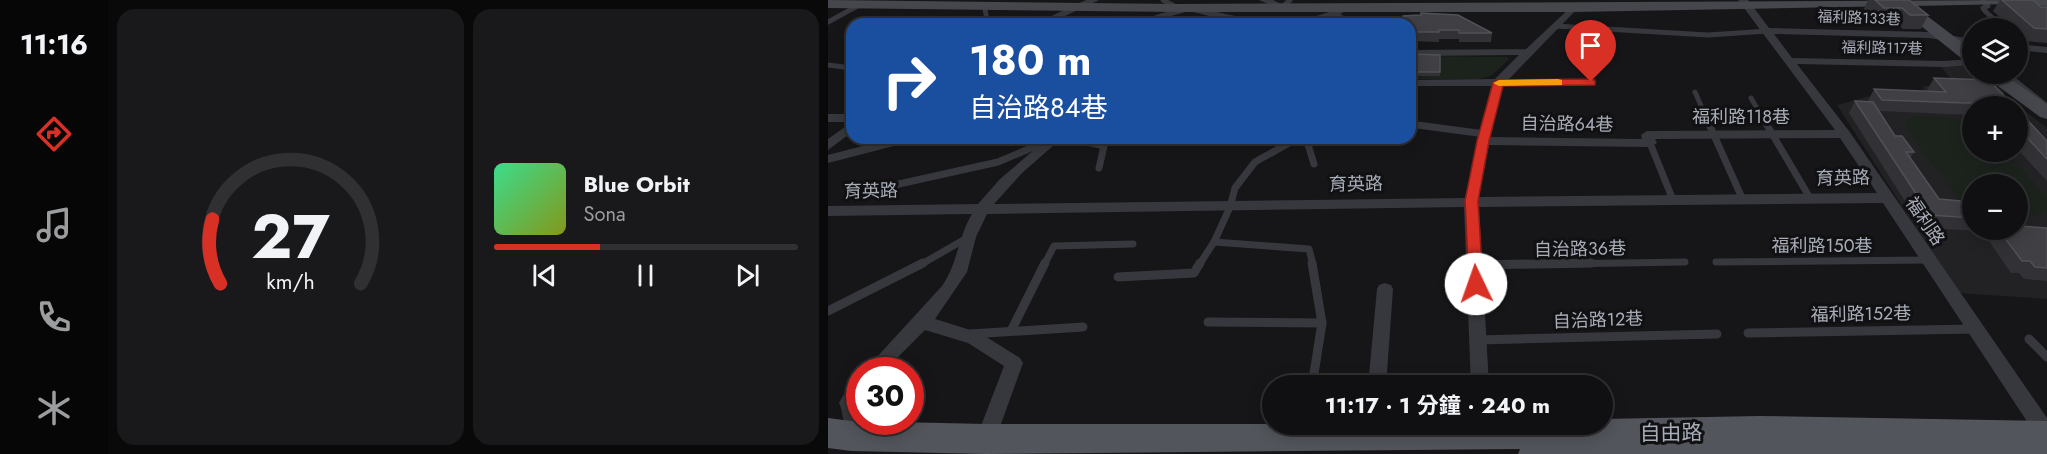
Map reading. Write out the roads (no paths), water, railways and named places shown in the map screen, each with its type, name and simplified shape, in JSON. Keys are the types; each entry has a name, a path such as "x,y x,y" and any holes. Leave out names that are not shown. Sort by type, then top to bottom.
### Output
{"main road":[{"name":"自由路","path":"1440,435 1481,438 1760,431 2047,435"},
{"name":"自由路","path":"828,433 850,436 986,439 1304,439 1335,435"},
{"name":"自由路","path":"1534,454 1769,451 2047,453"}],"street":[{"path":"1052,18 1094,0"},
{"path":"1264,0 1286,4"},
{"path":"828,4 1183,8 1286,4 1344,8 1454,4 1573,8 1597,4 2008,0"},
{"path":"2013,0 2047,2"},
{"path":"1899,1 1962,52"},
{"name":"福利路","path":"1745,2 1844,134 2047,435"},
{"path":"1181,18 1183,8"},
{"path":"1151,18 1183,8 1224,18"},
{"path":"1309,18 1344,8"},
{"path":"1480,375 1471,201 1484,137 1498,83 1573,8"},
{"name":"福利路133巷","path":"1768,31 1929,35 1962,41"},
{"path":"2028,47 2047,50"},
{"path":"1416,52 1529,52"},
{"name":"福利路117巷","path":"1790,61 1944,64 1962,61"},
{"path":"1416,83 1591,82"},
{"path":"2009,84 2045,105"},
{"path":"828,118 846,118"},
{"path":"828,138 846,130"},
{"path":"828,146 846,131"},
{"name":"福利路118巷","path":"1650,142 1647,135 1844,134"},
{"name":"自治路64巷","path":"1484,137 1650,142"},
{"path":"828,159 885,144"},
{"path":"887,357 942,299 959,274 968,237 992,196 1011,175 1048,144"},
{"name":"育英路","path":"828,211 1230,207 1471,201 1886,198"},
{"path":"1378,375 1385,289"},
{"path":"921,322 974,338 1014,363 986,439"}],"lane":[{"path":"1163,0 1183,8"},
{"path":"1983,1 1988,6 1983,8 1984,10 1992,18"},
{"path":"828,22 862,4"},
{"path":"984,5 986,18"},
{"path":"1555,26 1708,35 1768,31"},
{"path":"828,65 846,67"},
{"path":"2004,84 2047,119"},
{"path":"2019,84 2045,105"},
{"path":"1695,92 1712,135 1742,198"},
{"path":"1751,99 1810,198"},
{"path":"1416,125 1484,137"},
{"path":"1650,142 1673,200"},
{"path":"881,188 998,162 1041,144"},
{"path":"1096,144 1104,146 1099,168"},
{"path":"1118,277 1194,273 1214,242 1230,207 1235,188 1255,162 1287,144"},
{"path":"1308,144 1314,164"},
{"path":"828,311 903,274 968,237"},
{"path":"1214,242 1309,249 1318,289 1322,323 1314,375"},
{"path":"1011,331 1054,246 1133,244"},
{"name":"福利路150巷","path":"1716,262 1928,260"},
{"name":"自治路36巷","path":"1475,265 1684,262"},
{"path":"1208,322 1322,323"},
{"path":"960,335 1083,327"},
{"name":"福利路152巷","path":"1748,333 1975,329"},
{"name":"自治路12巷","path":"1479,340 1717,334"},
{"path":"2029,339 2047,357"}],"tunnel":[{"path":"856,435 860,454"}]}
